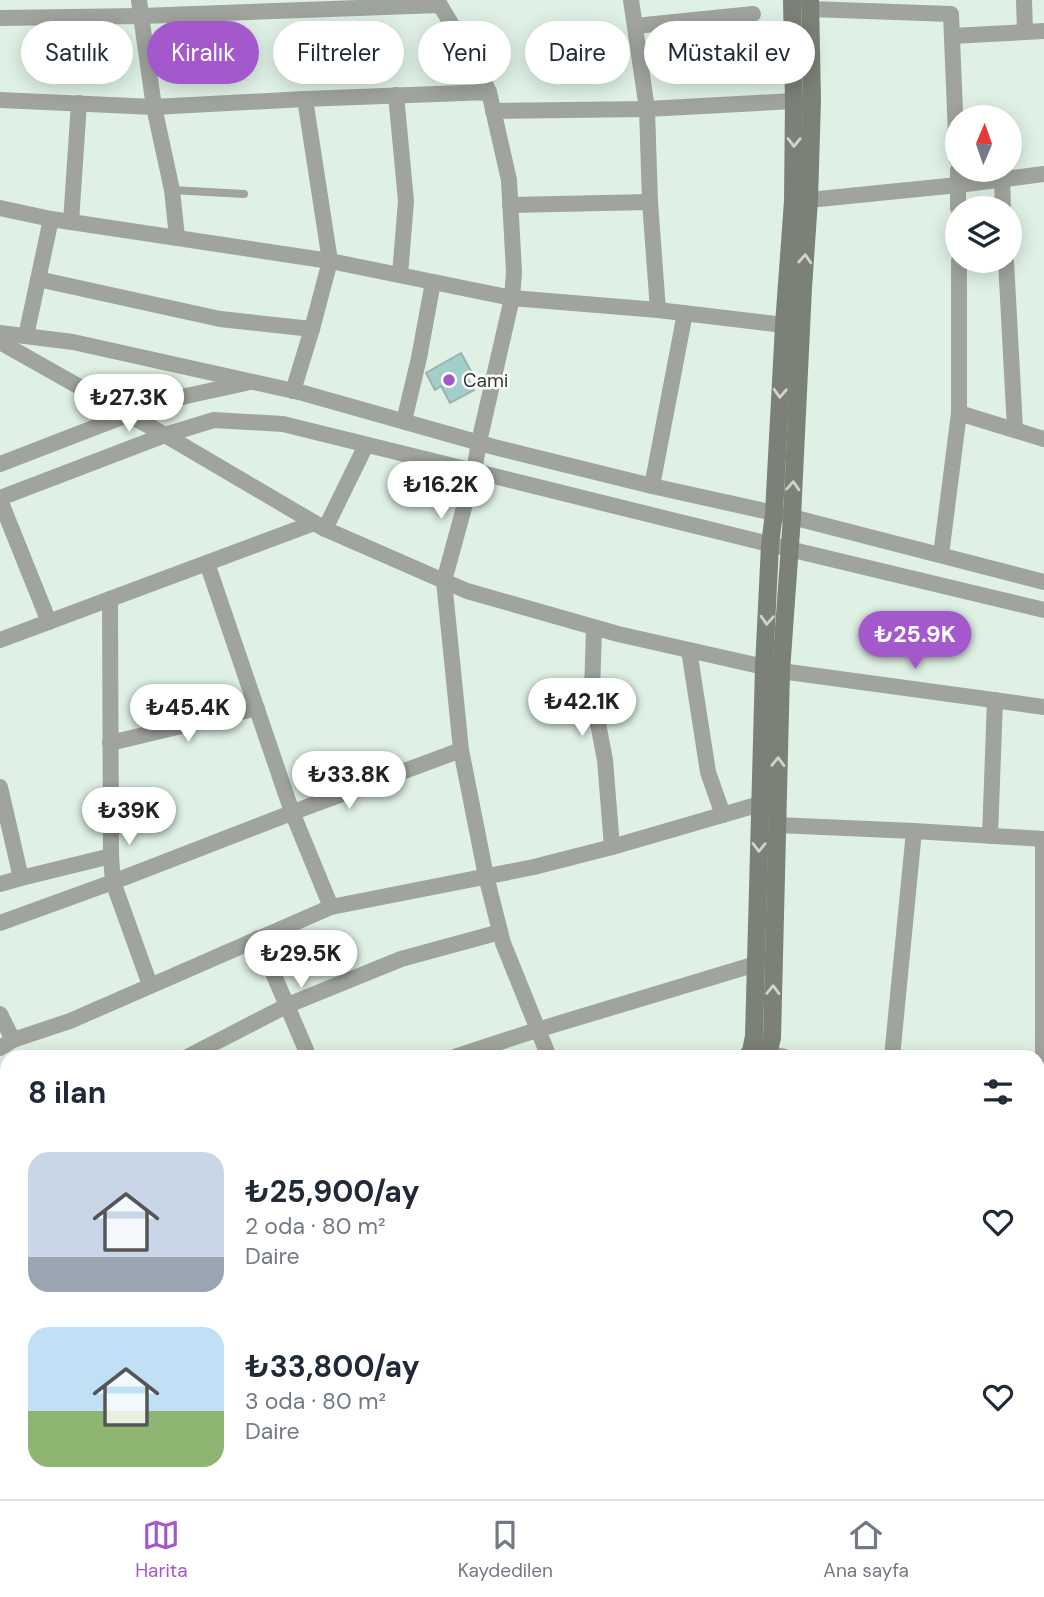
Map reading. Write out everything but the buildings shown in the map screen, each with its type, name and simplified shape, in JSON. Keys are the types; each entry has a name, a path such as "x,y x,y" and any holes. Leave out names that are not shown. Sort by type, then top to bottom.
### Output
{"main road":[{"path":"751,1050 768,804 773,669 771,545 783,515 810,200 792,0"},
{"path":"773,669 789,550 783,515 784,325 810,4"},
{"path":"768,804 777,825 773,1050"}],"street":[{"path":"25,0 26,18"},
{"path":"631,0 647,109 650,202 659,310"},
{"path":"1024,0 1026,32"},
{"path":"0,18 140,8 438,3 477,67 489,92 509,180 514,272 512,298 474,471 444,581 461,750 486,876 500,932 546,1050"},
{"path":"810,4 951,7 955,105"},
{"path":"140,8 154,107 172,190 177,237"},
{"path":"635,26 753,14"},
{"path":"952,36 1044,31"},
{"path":"0,100 154,107 489,92"},
{"path":"397,95 406,201 400,275"},
{"path":"293,391 330,261 305,99"},
{"path":"493,111 647,109 803,100"},
{"path":"71,222 79,103"},
{"path":"1022,177 1044,174"},
{"path":"810,200 945,180"},
{"path":"510,205 650,202"},
{"path":"0,208 51,219 330,261 512,298 659,310 784,325"},
{"path":"26,336 51,219"},
{"path":"941,555 959,413 959,273"},
{"path":"1007,273 1015,429"},
{"path":"38,279 220,319 312,329"},
{"path":"404,421 433,282"},
{"path":"652,486 685,313"},
{"path":"0,333 73,342 293,391 652,486 783,515 1044,582"},
{"path":"0,342 319,526 467,591 594,628 773,669 1044,707"},
{"path":"0,464 127,415 186,396 252,382"},
{"path":"959,413 1044,439"},
{"path":"49,622 0,499 165,435 214,420 283,424 789,550 1044,610"},
{"path":"0,640 207,563 319,526 366,444"},
{"path":"207,563 292,812 331,907"},
{"path":"110,599 113,882 150,985"},
{"path":"594,628 592,692 605,760 612,847"},
{"path":"689,650 708,772 723,814"},
{"path":"990,836 995,700"},
{"path":"110,743 257,708"},
{"path":"0,923 461,750"},
{"path":"0,787 21,878"},
{"path":"0,1014 7,1044 70,1021 331,907 534,867 768,804"},
{"path":"777,825 1043,839 1044,1049"},
{"path":"893,1050 914,831"},
{"path":"0,884 111,856"},
{"path":"201,1050 288,1005 401,959 500,932"},
{"path":"258,938 306,1050"},
{"path":"476,1050 756,964"}],"lane":[{"path":"172,190 244,194"}],"place":[{"name":"Cami","path":"449,380"}]}
